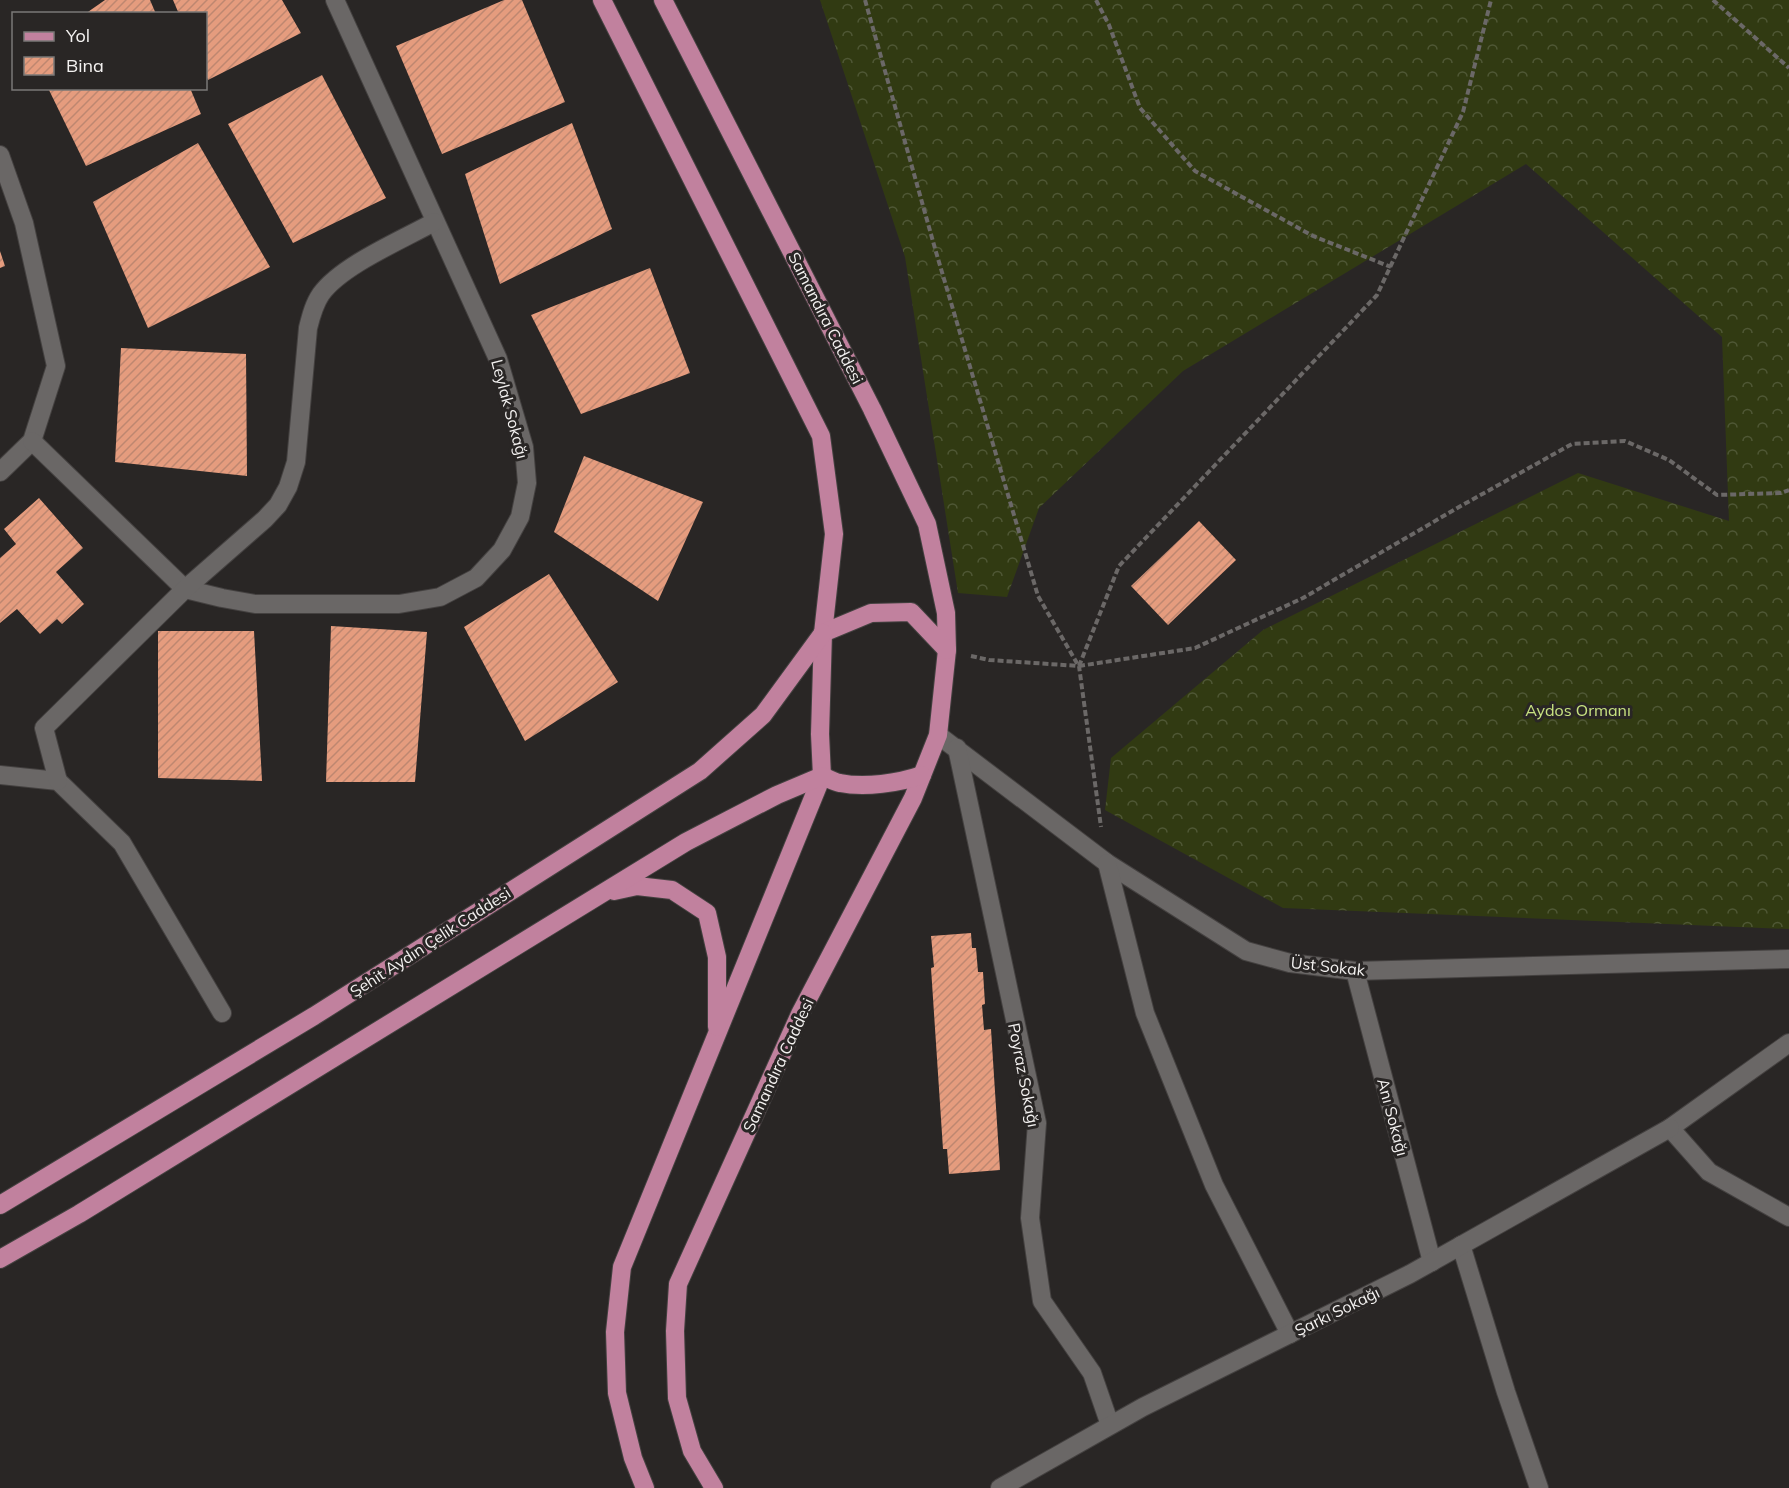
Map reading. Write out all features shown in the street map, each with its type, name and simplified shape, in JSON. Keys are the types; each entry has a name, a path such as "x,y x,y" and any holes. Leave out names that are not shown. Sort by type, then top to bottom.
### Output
{"main road":[{"path":"602,0 821,436 834,534 823,633 820,734 822,776 622,1267 615,1332 617,1394 633,1458 645,1488"},
{"name":"Samandıra Caddesi","path":"663,0 872,409 927,524 946,613 947,650 938,735 913,798 800,1014 678,1284 675,1331 677,1398 692,1451 714,1488"},
{"path":"823,633 871,613 911,612 947,650"},
{"name":"Şehit Aydın Çelik Caddesi","path":"0,1205 314,1016 700,771 763,715 823,633"},
{"path":"0,1259 79,1214 687,842 777,795 822,776 841,783 872,784 902,782 922,774"},
{"path":"602,893 637,886 672,890 707,913 717,957 717,1035"}],"street":[{"name":"Leylak Sokağı","path":"185,589 255,604 399,604 440,597 476,578 502,550 520,518 527,483 524,447 498,359 335,0"},
{"path":"0,155 24,223 56,366 32,441 0,472"},
{"path":"222,1013 122,843 58,782 44,728 185,589 278,505 288,488 296,462 308,328 312,311 320,295 345,270 434,222"},
{"path":"32,441 185,589"},
{"name":"Üst Sokak","path":"938,735 1107,863 1246,951 1290,963 1354,971 1789,959"},
{"name":"Poyraz Sokağı","path":"957,748 1037,1123 1030,1218 1042,1301 1092,1373 1110,1425"},
{"path":"0,775 58,782"},
{"path":"1107,863 1145,1013 1214,1185 1290,1334"},
{"name":"Anı Sokağı","path":"1354,971 1432,1262"},
{"name":"Şarkı Sokağı","path":"1000,1488 1110,1425 1432,1262 1671,1128 1789,1043"},
{"path":"1671,1128 1709,1172 1789,1217"},
{"path":"1461,1245 1506,1392 1539,1488"}],"path":[{"path":"865,0 936,252 1038,596 1079,666 1107,863"},
{"path":"1096,0 1109,25 1140,108 1195,171 1313,236 1391,267"},
{"path":"1079,666 1119,566 1377,295 1463,112 1491,0"},
{"path":"1713,0 1789,68"},
{"path":"947,650 989,660 1079,666 1195,648 1303,598 1572,444 1625,441 1669,460 1717,495 1781,493 1789,490"}],"green space":[{"name":"Aydos Ormanı","path":"820,0 1789,0 1789,929 1283,908 1105,810 1111,758 1263,630 1578,473 1729,521 1722,337 1526,164 1183,371 1039,508 1007,597 958,593 905,257"}],"building":[{"path":"105,0 150,0 155,12 88,12"},
{"path":"173,0 282,0 301,33 208,80 207,12 178,12"},
{"path":"504,0 522,0 565,102 442,154 396,46"},
{"path":"322,75 386,198 293,243 228,124"},
{"path":"49,90 191,90 201,114 86,166"},
{"path":"572,123 612,229 500,284 465,174"},
{"path":"198,143 270,267 148,328 93,202"},
{"path":"0,251 5,266 0,268"},
{"path":"650,268 690,373 581,414 531,315"},
{"path":"121,348 246,354 247,476 115,462"},
{"path":"584,456 703,502 658,601 554,532"},
{"path":"39,498 83,548 56,572 84,604 62,624 57,619 40,634 17,609 0,623 0,558 16,544 4,529"},
{"path":"1199,521 1236,560 1168,625 1131,586"},
{"path":"549,574 618,682 525,741 464,627"},
{"path":"331,626 427,632 415,782 326,782"},
{"path":"158,631 254,631 262,781 158,778"},
{"path":"971,933 972,948 976,948 978,972 983,972 984,1030 991,1029 1000,1170 949,1174 947,1149 943,1149 931,936"}]}
